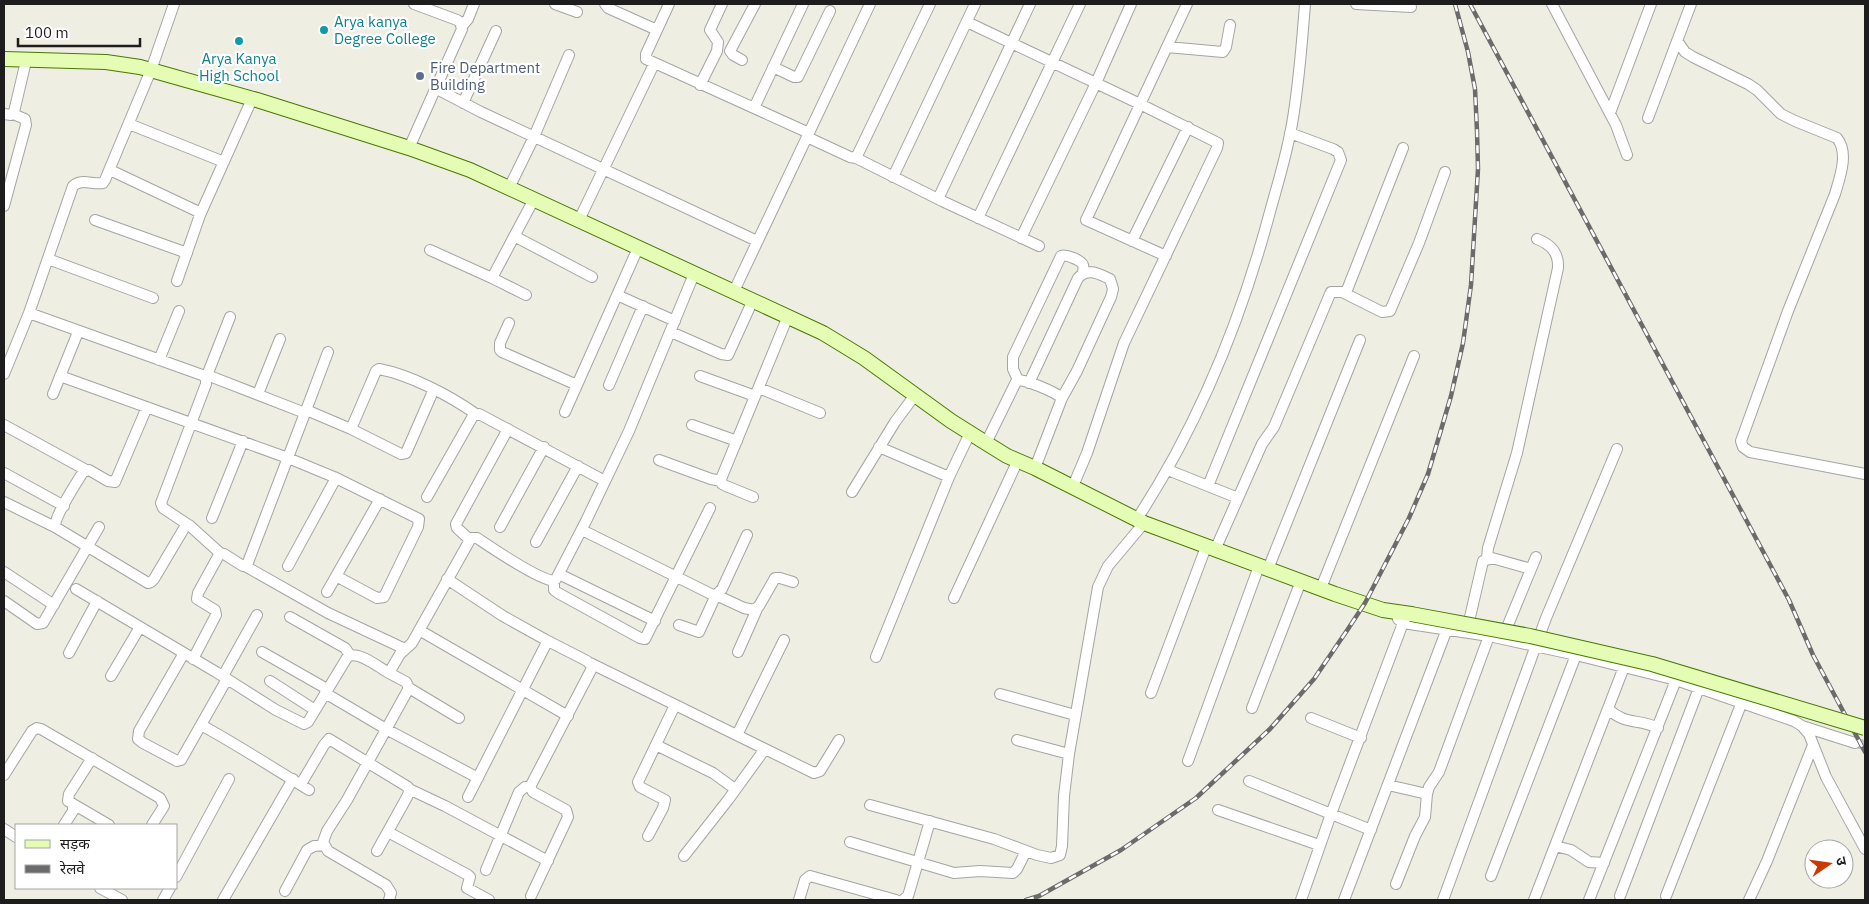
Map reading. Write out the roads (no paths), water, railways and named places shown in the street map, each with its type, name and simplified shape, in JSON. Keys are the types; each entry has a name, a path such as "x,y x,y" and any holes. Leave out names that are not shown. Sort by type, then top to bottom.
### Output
{"main road":[{"path":"4,59 106,62 151,70 409,148 470,170 824,333 864,358 986,444 1140,521 1263,568 1404,616 1530,636 1652,664 1865,728"}],"street":[{"path":"4,374 29,313 73,186 81,182 103,183 151,70 174,4"},
{"path":"414,4 439,8 457,20 462,26"},
{"path":"409,148 462,26 468,19 474,4"},
{"path":"555,4 577,12"},
{"path":"605,4 608,8 657,30"},
{"path":"670,4 646,58 654,64 754,108 850,158 856,158 1038,246"},
{"path":"700,85 717,51 718,42 710,30 722,4"},
{"path":"742,60 731,53 731,48 755,4"},
{"path":"754,108 803,4"},
{"path":"734,291 870,4"},
{"path":"856,158 930,4"},
{"path":"893,177 975,4"},
{"path":"938,199 1030,4"},
{"path":"978,218 1080,4"},
{"path":"1021,238 1096,83 1131,4"},
{"path":"1166,256 1086,220 1187,4"},
{"path":"870,805 994,839 1051,858 1056,858 1061,851 1064,796 1069,754 1092,613 1100,580 1140,521 1168,470 1203,399 1241,308 1258,261 1290,133 1297,86 1305,4"},
{"path":"1356,4 1404,6"},
{"path":"1552,4 1620,132 1627,155"},
{"path":"1610,113 1651,4"},
{"path":"1648,118 1691,4"},
{"path":"773,67 798,77 830,10"},
{"path":"967,22 1216,141 1218,148 1124,343 1087,453 1072,487"},
{"path":"1167,47 1222,52 1226,47 1230,25"},
{"path":"463,102 496,31"},
{"path":"1678,42 1685,52 1693,57 1757,90 1781,114 1837,138 1841,143 1843,150 1840,176 1835,194 1788,311 1741,441 1743,447 1750,452 1865,474"},
{"path":"510,188 569,55"},
{"path":"4,206 26,125 25,119 8,114 26,61"},
{"path":"579,220 654,64"},
{"path":"436,88 534,137 758,241"},
{"path":"177,281 202,213 252,99"},
{"path":"129,124 224,162"},
{"path":"1132,241 1188,127"},
{"path":"1208,486 1341,160 1338,152 1333,149 1290,133"},
{"path":"1342,292 1346,290 1403,148"},
{"path":"110,170 202,213"},
{"path":"1151,692 1211,548 1238,498 1262,444 1274,427 1330,294 1332,292 1342,292 1382,312 1390,311 1419,242 1445,172"},
{"path":"492,278 534,199"},
{"path":"95,220 186,253"},
{"path":"514,236 592,277"},
{"path":"1467,632 1481,565 1487,558 1488,548 1517,454 1558,268 1554,251 1546,243 1537,239"},
{"path":"565,412 638,248"},
{"path":"430,250 526,295"},
{"path":"1062,398 1057,394 1024,382 1013,369 1013,357 1061,256 1066,255 1082,263 1084,267 1083,274"},
{"path":"48,259 153,298"},
{"path":"986,444 1014,385 1024,382 1078,278 1083,274 1092,272 1110,279 1113,289 1077,370 1062,398 1035,468"},
{"path":"694,274 629,431 582,530 556,578 554,590 640,638 646,638 710,508"},
{"path":"617,295 675,321"},
{"path":"671,332 721,354 728,355 753,300"},
{"path":"609,385 643,306"},
{"path":"158,360 179,311"},
{"path":"29,313 78,332 258,394 305,413 311,412 351,429 401,454 406,453 434,389"},
{"path":"721,481 788,316"},
{"path":"230,317 161,503 163,508 187,524 220,554 224,554 328,613 405,649"},
{"path":"510,323 500,343 500,350 502,352 577,385"},
{"path":"52,394 78,332"},
{"path":"258,394 280,339"},
{"path":"1188,761 1263,568 1360,340"},
{"path":"245,566 328,352"},
{"path":"1321,588 1414,356"},
{"path":"351,429 377,370 382,369 434,389 476,414 605,481"},
{"path":"60,376 288,458 417,516 420,521 384,597 377,598 336,576"},
{"path":"700,376 820,412"},
{"path":"852,492 879,447 915,395"},
{"path":"4,425 108,482 115,482 147,407"},
{"path":"427,497 454,448 476,414"},
{"path":"692,424 737,441"},
{"path":"508,429 456,524 457,528 469,539 477,538 533,572 556,578 655,621"},
{"path":"876,657 950,476 970,434"},
{"path":"212,518 243,441"},
{"path":"879,447 950,476"},
{"path":"500,527 544,448"},
{"path":"1443,900 1546,618 1617,449"},
{"path":"659,460 711,480 721,481 726,486 754,497"},
{"path":"954,598 1018,460"},
{"path":"536,542 578,466"},
{"path":"55,528 54,524 86,470"},
{"path":"1168,470 1238,498"},
{"path":"4,473 64,506"},
{"path":"288,566 336,478"},
{"path":"327,592 380,499"},
{"path":"4,502 55,528 142,580 151,582 187,524"},
{"path":"4,601 40,624 45,622 99,527"},
{"path":"582,530 711,594 716,594 751,610 757,609"},
{"path":"679,625 698,632 710,612 716,594 722,589 747,535"},
{"path":"390,673 400,654 412,643 469,539"},
{"path":"220,554 196,596 197,599 215,610 216,615 138,731 138,739 179,761 184,757 258,615"},
{"path":"1502,638 1536,557"},
{"path":"1487,558 1531,569"},
{"path":"4,572 54,605"},
{"path":"738,652 757,609 775,578 793,582"},
{"path":"447,579 503,616 546,640 816,773 820,771 839,740"},
{"path":"1252,708 1301,581"},
{"path":"76,589 225,677 276,710 304,724 308,722 346,658 350,655 361,656 406,682 409,688 459,718"},
{"path":"69,653 97,602"},
{"path":"290,616 345,648 350,655"},
{"path":"1301,900 1404,616 1446,629 1537,645 1676,680 1786,718 1802,726 1855,743"},
{"path":"111,676 140,627"},
{"path":"1344,900 1446,629"},
{"path":"419,630 568,716"},
{"path":"1396,884 1415,836 1425,817 1429,787 1439,772 1489,636"},
{"path":"468,797 522,688 538,660 546,640"},
{"path":"737,735 784,640"},
{"path":"262,652 386,728 478,778"},
{"path":"1491,876 1576,654"},
{"path":"486,870 519,792 530,787 591,670 590,663"},
{"path":"1534,900 1624,667"},
{"path":"1589,900 1676,680"},
{"path":"270,681 315,710"},
{"path":"389,900 391,893 386,884 328,851 324,845 323,837 409,688"},
{"path":"1620,896 1699,688"},
{"path":"1000,694 1075,715"},
{"path":"1666,896 1742,702"},
{"path":"648,836 663,808 665,800 640,787 638,782 675,705"},
{"path":"1608,709 1620,719 1649,723 1658,728"},
{"path":"1311,718 1361,738"},
{"path":"201,725 301,784"},
{"path":"1802,726 1809,734 1826,778 1865,849"},
{"path":"4,775 32,731 37,728 160,798 164,806 153,824"},
{"path":"224,900 269,818 301,784 329,739 409,789 548,861"},
{"path":"1017,740 1069,754"},
{"path":"1749,900 1813,744"},
{"path":"656,745 713,773 735,789"},
{"path":"684,856 765,749"},
{"path":"92,758 69,794 68,801 107,824"},
{"path":"178,873 229,779"},
{"path":"1249,781 1371,830"},
{"path":"1388,785 1427,794"},
{"path":"530,787 533,792 566,810 569,814 531,896"},
{"path":"377,851 409,789"},
{"path":"65,824 73,811 72,804"},
{"path":"1218,810 1320,845"},
{"path":"903,900 908,896 930,821"},
{"path":"4,829 15,836"},
{"path":"388,832 468,875 470,877 467,888 489,900"},
{"path":"850,842 954,873 980,871 1013,873 1017,870 1026,851"},
{"path":"285,890 308,850 314,846 324,845"},
{"path":"1555,846 1571,850 1589,862 1604,863"},
{"path":"799,900 805,880 810,876 896,900"},
{"path":"163,900 169,889"},
{"path":"111,891 122,900"}],"tunnel":[{"path":"1855,743 1865,745"}],"railway":[{"path":"1026,900 1039,896 1121,850 1196,798 1270,729 1314,679 1348,629 1365,603 1409,518 1428,474 1451,396 1463,343 1471,285 1478,169 1475,89 1468,52 1455,4"},
{"path":"1470,4 1789,600 1813,655 1865,752"}],"place":[{"name":"Arya kanya Degree College","path":"324,30"},
{"name":"Arya Kanya High School","path":"239,41"},
{"name":"Fire Department Building","path":"420,76"}]}
